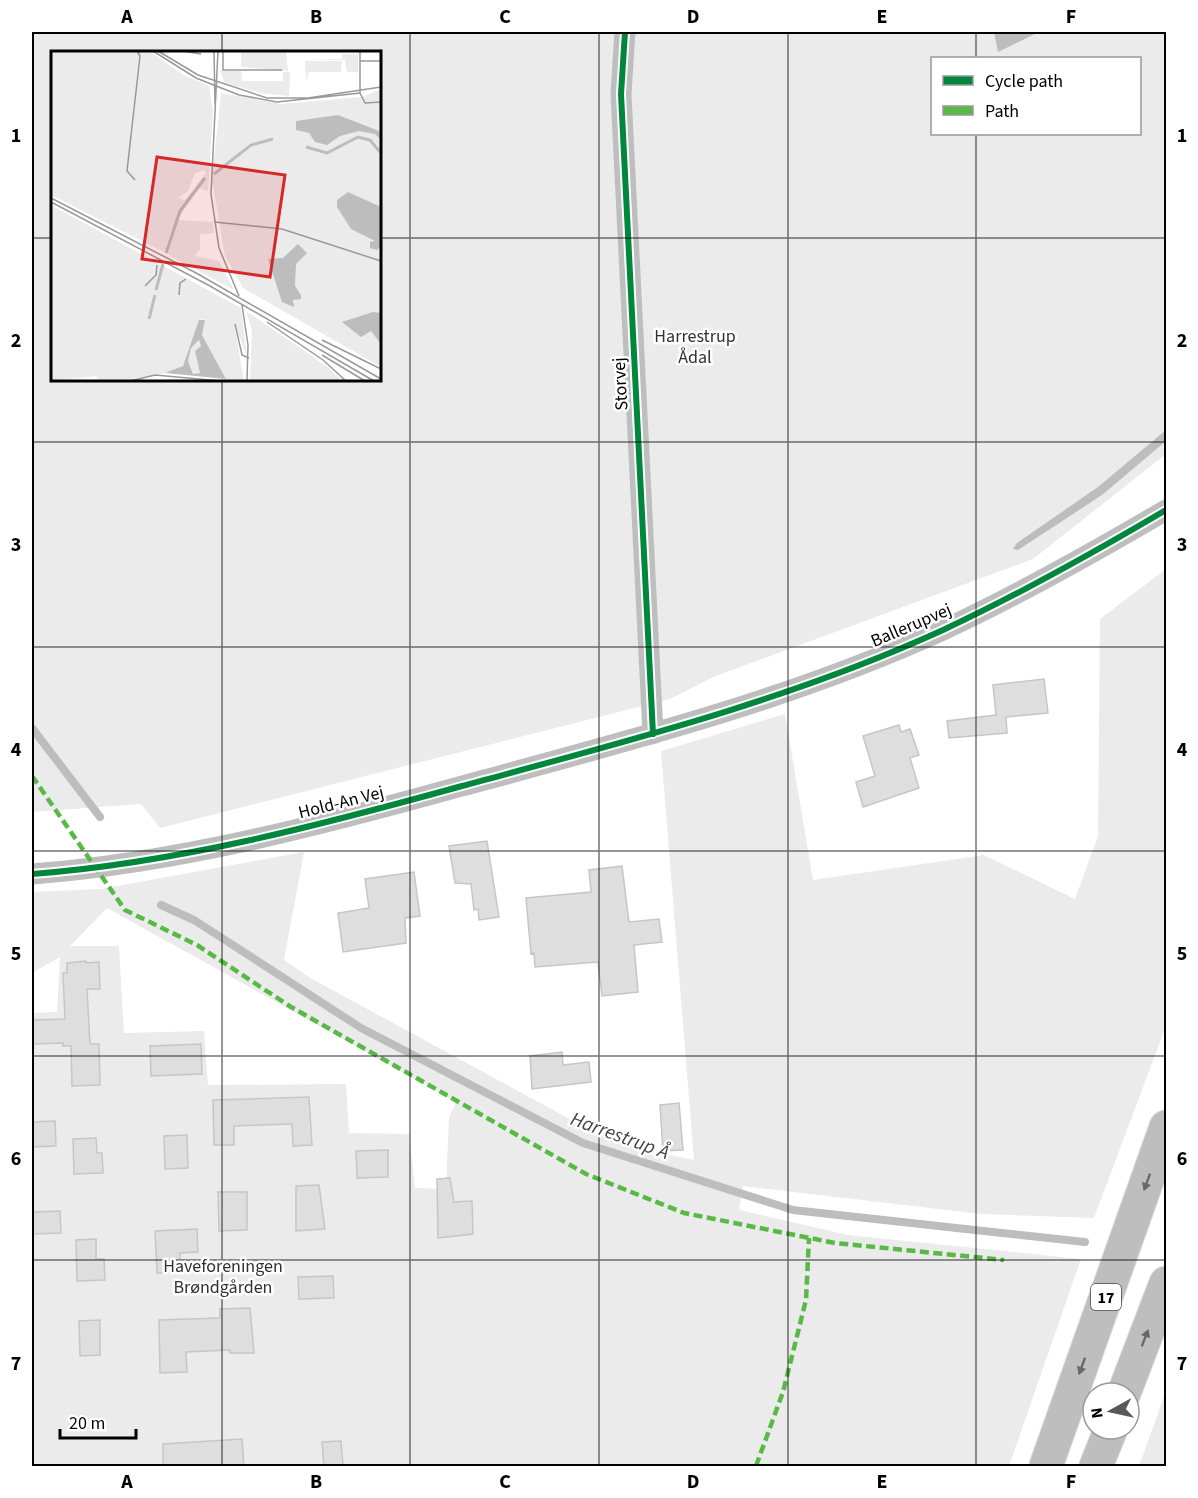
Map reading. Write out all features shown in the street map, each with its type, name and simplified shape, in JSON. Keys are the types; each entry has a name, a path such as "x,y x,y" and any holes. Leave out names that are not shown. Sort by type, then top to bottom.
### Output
{"highway":[{"name":"17","path":"1046,1467 1167,1127"},
{"path":"1129,1381 1167,1283"},
{"path":"1096,1467 1106,1441"}],"street":[{"name":"Storvej","path":"625,32 621,94 653,734"},
{"name":"Ballerupvej","path":"653,734 818,680 941,631 1058,573 1167,510"},
{"name":"Hold-An Vej","path":"32,874 96,869 341,819 653,734"}],"green space":[{"name":"Harrestrup Ådal","path":"32,32 1166,32 1166,454 1033,559 713,677 670,699 160,828 141,804 32,812"},
{"name":"Haveforeningen Brøndgården","path":"1166,569 1166,1026 1094,1218 981,1214 743,1186 739,1210 848,1235 1081,1259 1009,1466 32,1466 32,1013 57,1012 60,957 32,973 32,892 101,889 304,852 284,960 312,979 590,1130 655,1152 694,1160 661,751 785,714 813,880 984,855 1075,899 1098,836 1100,619","holes":["107,908 456,1102 449,1117 446,1189 415,1188 409,1134 349,1133 346,1084 208,1085 204,1031 124,1033 119,946 70,946"]},
{"path":"1166,1391 1166,1466 1139,1466"}],"shaded area":[{"path":"994,32 1039,32 998,52"},
{"path":"1166,430 1166,441 1102,495 1018,550 1013,549 1017,543 1098,487"}],"building":[{"path":"1044,679 1048,713 1006,717 1007,733 949,738 947,721 996,715 993,685"},
{"path":"899,725 901,732 910,729 919,755 910,758 919,788 863,807 856,782 875,776 863,736"},
{"path":"487,841 499,917 479,920 478,909 474,910 471,884 455,883 449,846"},
{"path":"622,866 629,922 659,919 662,942 634,945 638,992 602,996 598,962 535,967 534,953 531,954 526,898 591,892 589,870"},
{"path":"414,872 420,916 405,918 406,943 343,952 338,913 369,908 365,879"},
{"path":"86,961 86,963 99,962 100,989 87,989 90,1044 99,1044 100,1085 72,1086 71,1046 63,1046 63,1043 32,1044 32,1020 65,1019 63,973 67,973 67,963"},
{"path":"201,1044 202,1074 151,1076 150,1046"},
{"path":"562,1052 563,1065 589,1062 591,1082 532,1089 530,1056"},
{"path":"309,1097 312,1145 293,1146 292,1124 234,1126 234,1145 214,1145 213,1100"},
{"path":"679,1103 683,1150 663,1151 660,1105"},
{"path":"55,1121 56,1146 32,1147 32,1122"},
{"path":"187,1135 188,1168 165,1169 164,1136"},
{"path":"96,1138 97,1153 102,1153 103,1173 74,1174 73,1139"},
{"path":"388,1150 388,1177 357,1178 356,1151"},
{"path":"450,1178 454,1202 472,1201 473,1234 438,1238 437,1179"},
{"path":"319,1185 325,1229 296,1231 296,1186"},
{"path":"218,1192 247,1192 247,1230 219,1231"},
{"path":"60,1211 61,1233 32,1234 32,1212"},
{"path":"197,1229 198,1252 180,1253 180,1272 157,1273 155,1231"},
{"path":"96,1239 96,1259 104,1259 105,1280 77,1281 76,1240"},
{"path":"333,1276 334,1298 299,1299 298,1277"},
{"path":"250,1308 254,1353 230,1353 230,1350 186,1352 187,1372 160,1373 159,1320 220,1318 220,1309"},
{"path":"100,1320 100,1355 80,1356 79,1321"},
{"path":"242,1439 244,1467 163,1467 163,1444"},
{"path":"341,1441 343,1466 324,1467 322,1442"}],"waterway":[{"name":"Harrestrup Å","path":"32,728 100,817"},
{"name":"Harrestrup Å","path":"161,905 194,920 361,1028 583,1143 793,1210 1085,1242"}],"marked path":[{"path":"32,776 125,910 197,945 291,1007 586,1174 684,1213 835,1243 1004,1260"},
{"path":"756,1466 783,1392 806,1300 809,1238"}],"cycle path":[{"path":"625,32 621,94 653,734"},
{"path":"32,874 86,869 195,852 302,828 584,753 766,699 826,678 943,630 1056,573 1166,510"}]}
